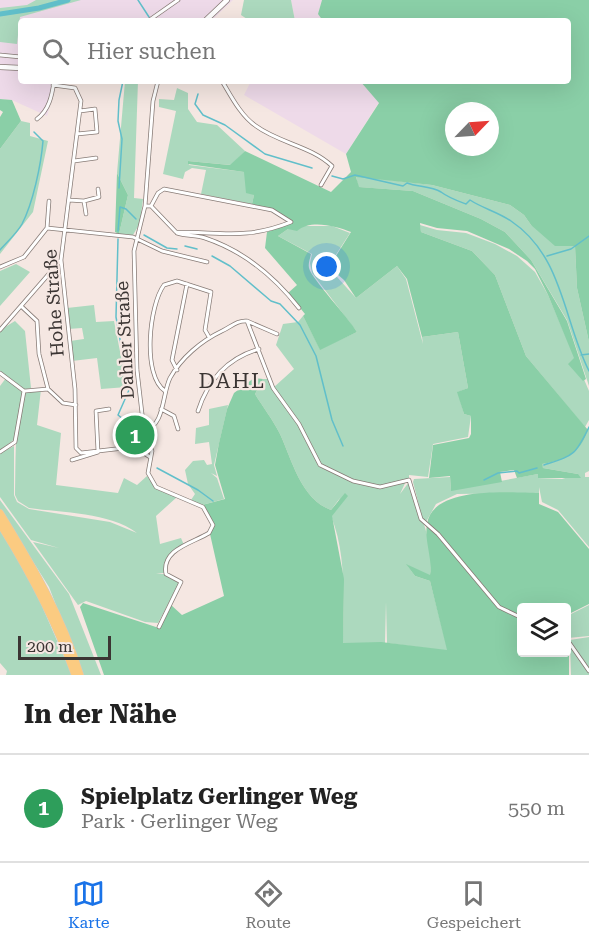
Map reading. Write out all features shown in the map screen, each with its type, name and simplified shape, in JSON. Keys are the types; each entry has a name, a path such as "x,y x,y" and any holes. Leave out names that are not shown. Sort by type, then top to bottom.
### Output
{"highway":[{"path":"0,513 36,570 54,606 80,675"},
{"path":"0,524 49,610 75,675"}],"main road":[{"path":"208,18 227,0"},
{"path":"0,67 18,68"}],"street":[{"path":"153,18 178,0"},
{"path":"0,55 18,57"},
{"path":"37,119 45,114 54,84"},
{"path":"58,84 78,91 81,100 80,111 95,110 97,132 77,134"},
{"name":"Dahler Straße","path":"157,84 153,101 146,206 136,238 135,334 144,431 152,451 148,473 153,484 203,507 213,525 209,533 172,553 165,564 166,574 181,582 159,627"},
{"path":"224,84 236,104 256,126 316,155 332,166 321,185"},
{"name":"Hohe Straße","path":"80,111 60,260 76,405 76,448 81,453 99,449"},
{"path":"74,161 96,158"},
{"path":"69,200 84,201 99,198 98,189"},
{"path":"151,206 158,193 164,189 272,210 291,222 272,231 237,236 176,232"},
{"path":"0,267 24,257 47,228 49,201"},
{"path":"84,201 86,214"},
{"path":"146,206 151,206"},
{"path":"151,206 166,225 176,232 202,237 247,259 280,284 299,308"},
{"path":"47,228 136,238 162,251 207,262"},
{"path":"0,330 60,260"},
{"path":"165,391 155,381 150,347 157,300 160,291 168,283 186,284 212,292 205,330 208,337"},
{"path":"177,370 172,360 186,284"},
{"path":"22,307 37,321 39,354 48,389 63,403 76,405"},
{"path":"72,460 94,454 99,449 131,445 142,438 144,431 154,426 165,391 177,370 208,337 239,321 247,321 277,334"},
{"path":"247,321 273,388 299,424 320,465 353,481 380,487 409,480 421,519 438,534 499,607 517,616"},
{"path":"198,411 202,398 219,372 231,361 259,349"},
{"path":"0,374 24,391 48,389"},
{"path":"0,452 15,442 24,391"},
{"path":"99,449 96,411 109,409"},
{"path":"161,409 174,416 178,429"},
{"path":"131,445 150,457"},
{"path":"571,643 589,670"}],"shaded area":[{"path":"0,0 233,0 214,18 18,18 18,84 56,84 47,116 12,100 0,99"},
{"path":"291,0 322,0 318,14 321,18 294,18"},
{"path":"250,84 363,84 379,102 346,154 244,95"}],"green space":[{"path":"36,0 81,0 18,18 17,44 0,42 0,8 27,5"},
{"path":"244,0 291,0 294,18 246,18 241,15"},
{"path":"322,0 589,0 589,342 577,288 575,246 555,246 531,225 524,215 510,205 432,185 356,177 359,187 413,191 481,219 505,232 531,260 567,321 586,379 583,381 568,364 574,358 548,295 535,269 527,261 509,249 467,231 437,228 420,223 421,232 472,251 495,275 526,356 588,430 581,445 571,455 542,464 543,468 578,474 581,478 538,478 538,474 517,478 514,470 500,472 502,482 451,491 450,476 429,478 433,445 469,438 471,434 471,416 464,414 457,392 468,388 458,332 422,337 407,279 397,266 356,298 344,280 329,267 351,232 316,224 302,227 297,231 288,229 278,236 311,254 309,266 311,273 357,332 320,350 303,316 305,314 288,293 297,285 265,248 267,232 291,222 272,210 252,204 254,195 246,193 244,172 188,164 188,161 230,165 245,151 331,192 351,172 346,154 379,103 363,84 571,84 571,18 321,18 318,14"},
{"path":"125,84 138,84 134,198 143,199 140,223 133,235 119,234 128,195 117,173"},
{"path":"177,88 188,93 188,109 197,122 217,125 245,151 231,165 188,161 189,165 245,172 254,195 252,204 201,194 206,170 192,168 185,172 183,179 163,174 176,111 159,107 159,99 174,100"},
{"path":"0,99 12,100 21,121 0,149 0,117 3,112 0,110"},
{"path":"21,121 30,123 30,136 48,141 33,212 0,254 0,149"},
{"path":"117,173 128,195 119,234 115,232"},
{"path":"356,176 432,185 510,205 524,215 531,225 575,246 577,288 589,342 589,386 567,320 531,260 505,232 481,219 413,191 358,187"},
{"path":"420,225 437,230 466,233 495,244 517,256 535,272 548,295 589,391 589,420 585,427 526,356 495,275 472,251 421,232"},
{"path":"303,226 332,226 350,233 328,267 356,298 397,266 406,279 423,344 422,337 458,332 468,388 458,392 464,414 471,416 468,437 433,444 428,477 409,475 409,479 383,485 406,481 400,494 409,482 428,539 430,576 407,565 415,576 430,581 448,651 387,643 386,602 385,643 343,643 342,562 331,516 340,498 331,510 312,497 299,478 277,429 255,394 263,379 269,379 273,388 294,369 276,345 283,324 298,322 303,316 320,349 357,332 312,273 310,263 312,254 278,236 288,229","holes":["318,463 354,480 376,485 351,480"]},
{"path":"16,264 30,272 0,306 0,271"},
{"path":"94,305 96,322 114,321 127,387 101,389 97,358 72,361 70,341 84,339 82,328 68,329 67,308"},
{"path":"15,321 25,331 31,388 23,390 0,372 0,330"},
{"path":"6,378 23,393 16,438 0,451 0,386"},
{"path":"254,378 263,379 255,394 277,429 305,488 321,505 331,510 345,493 348,496 332,516 344,579 343,643 381,642 447,650 430,581 415,576 406,564 430,575 426,530 432,511 457,497 474,494 539,493 539,504 558,512 589,549 589,604 571,613 571,603 517,603 517,657 569,657 569,675 104,675 80,607 83,603 159,628 171,605 182,615 224,596 210,534 214,524 202,505 225,499 215,465 227,409 234,393"},
{"path":"41,389 37,425 61,433 56,485 118,493 124,478 137,485 147,476 155,487 177,497 156,516 160,544 181,538 184,545 167,558 164,573 156,573 170,575 180,582 158,623 145,622 86,601 78,605 33,542 59,548 31,540 0,497 0,453 14,446 14,495 17,502 29,509 110,522 137,533 126,526 99,517 29,508 18,501 15,495 16,456 21,404 24,392"},
{"path":"228,405 214,465 217,476 211,473 217,478 224,499 202,505 191,500 195,494 188,484 185,470 193,461 204,460 207,465 212,464 209,442 195,444 196,428 209,425 209,409"},
{"path":"589,426 589,471 585,473 585,477 589,477 589,547 558,510 542,502 539,487 539,493 457,494 436,504 426,522 422,517 414,479 450,477 451,490 538,474 538,478 562,479 578,474 543,468 541,464 559,460 572,453 582,442"},
{"path":"0,500 69,594 101,675 83,675 49,587 0,509"},
{"path":"0,530 28,574 72,675 6,675 7,671 0,663"},
{"path":"589,605 589,636 571,638 571,614"},
{"path":"589,637 589,675 571,675 571,643 574,648 571,640"}],"waterway":[{"path":"0,14 39,8 68,0"},
{"path":"138,0 149,17"},
{"path":"119,188 122,139 118,121 122,84"},
{"path":"198,94 195,104 203,115 225,125 265,154 312,168"},
{"path":"0,250 22,224 33,195 43,141 34,132"},
{"path":"332,176 343,179 355,175 403,186 407,183 433,189 466,204 470,200 511,221 528,235 552,270 589,371"},
{"path":"118,231 120,207 126,209 136,219"},
{"path":"144,235 167,248 177,249"},
{"path":"547,256 571,249 589,236"},
{"path":"118,239 116,317 129,390 118,415 134,428"},
{"path":"185,246 197,249"},
{"path":"212,256 230,266 271,301 280,304 300,325 316,356 332,420 343,446"},
{"path":"581,355 589,354"},
{"path":"544,465 562,459 577,449 589,427"},
{"path":"157,468 198,490 213,501"},
{"path":"484,480 498,473 517,471 519,473 537,468"}],"place":[{"name":"Spielplatz Gerlinger Weg","path":"135,435"}],"district":[{"name":"DAHL","path":"232,381"}]}
